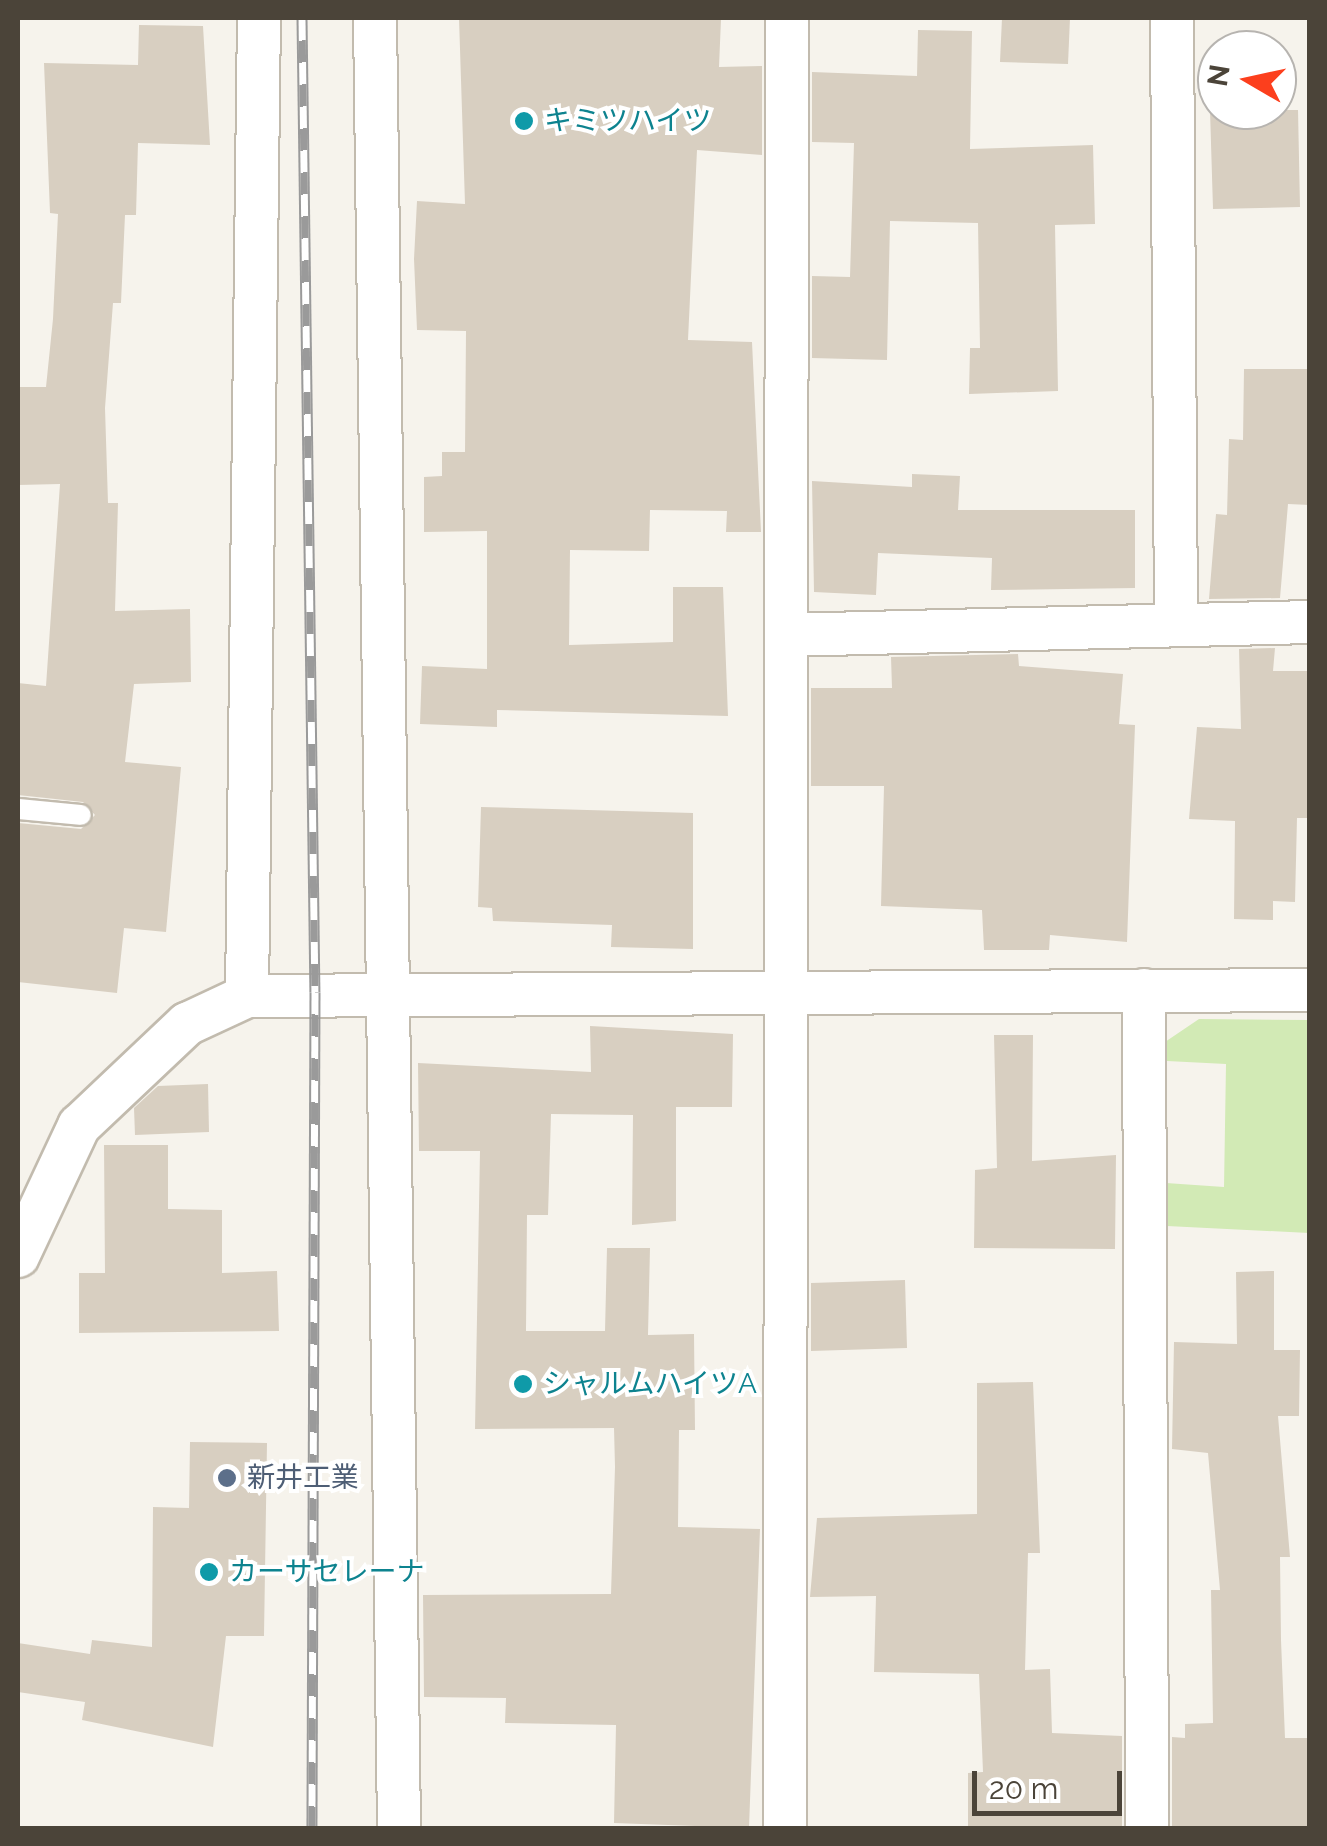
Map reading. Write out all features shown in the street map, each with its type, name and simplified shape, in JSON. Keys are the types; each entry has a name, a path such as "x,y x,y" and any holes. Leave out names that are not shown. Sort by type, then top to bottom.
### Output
{"street":[{"path":"247,996 259,18"},
{"path":"375,18 393,988 400,1828"},
{"path":"785,1828 780,986 786,635 788,18"},
{"path":"1172,18 1176,622"},
{"path":"786,635 1176,622 1310,622"},
{"path":"18,1256 79,1126 187,1024 247,996 393,988 1310,990"},
{"path":"1144,990 1147,1828"}],"lane":[{"path":"18,808 81,815"}],"green space":[{"path":"1199,1019 1309,1020 1309,1233 1167,1226 1166,1183 1224,1187 1226,1064 1167,1061 1165,1042"}],"building":[{"path":"459,18 721,19 719,67 762,66 762,155 697,150 688,340 752,342 761,532 726,532 727,511 650,510 649,551 570,550 569,645 673,642 673,587 723,587 728,716 497,710 497,727 420,724 422,666 487,669 487,531 424,532 424,477 442,476 442,452 465,452 466,331 417,330 414,259 417,201 465,204"},
{"path":"1002,18 1070,18 1068,64 1000,62"},
{"path":"139,25 203,26 210,145 138,143 136,215 125,215 121,303 113,303 105,408 108,503 118,503 115,611 190,609 191,682 134,684 125,762 181,767 166,932 124,928 117,993 18,982 18,823 81,829 95,815 83,802 18,795 18,683 46,686 60,484 18,485 18,387 46,387 53,319 58,214 50,213 44,63 138,65"},
{"path":"918,30 972,31 970,149 1093,145 1095,224 1055,225 1058,391 969,394 970,348 980,348 978,223 890,221 887,360 812,358 812,276 850,277 854,143 812,142 812,72 917,76"},
{"path":"1298,110 1300,207 1213,209 1211,130 1297,130"},
{"path":"1244,369 1310,369 1310,505 1288,504 1280,598 1209,599 1216,514 1227,515 1229,439 1243,440"},
{"path":"912,474 960,476 958,510 1135,510 1135,588 991,590 992,558 878,553 876,595 814,592 812,481 912,487"},
{"path":"1275,648 1273,671 1310,671 1310,818 1297,818 1295,902 1273,901 1273,920 1234,919 1235,821 1189,819 1197,727 1241,729 1239,649"},
{"path":"1018,654 1019,666 1123,674 1119,724 1135,725 1127,942 1050,935 1049,950 984,950 982,910 881,906 884,786 811,786 811,688 892,688 891,657"},
{"path":"481,807 693,813 693,949 611,947 612,925 493,921 492,908 478,907"},
{"path":"590,1026 733,1034 732,1107 676,1107 676,1221 632,1225 633,1115 551,1114 548,1215 527,1215 526,1331 605,1331 607,1248 650,1248 648,1335 694,1334 695,1430 679,1430 678,1527 760,1529 749,1828 614,1823 616,1725 505,1723 506,1698 424,1697 423,1595 611,1594 615,1467 614,1428 475,1429 480,1151 419,1151 418,1063 591,1072"},
{"path":"994,1035 1033,1035 1032,1161 1116,1155 1115,1249 974,1248 975,1170 997,1168"},
{"path":"208,1084 209,1132 135,1135 134,1108 158,1086"},
{"path":"104,1145 168,1145 168,1209 222,1210 222,1273 277,1271 279,1331 79,1333 79,1273 105,1273"},
{"path":"1274,1271 1274,1350 1300,1350 1299,1416 1278,1416 1290,1557 1280,1557 1281,1640 1285,1738 1310,1738 1310,1828 1172,1828 1172,1737 1185,1738 1185,1724 1213,1723 1211,1590 1220,1590 1208,1453 1172,1449 1174,1342 1237,1344 1236,1272"},
{"path":"905,1280 907,1348 811,1351 811,1283"},
{"path":"1033,1382 1040,1553 1028,1553 1025,1670 1050,1669 1052,1733 1122,1736 1122,1828 968,1828 968,1773 983,1772 979,1674 874,1672 876,1596 810,1597 817,1518 977,1514 977,1383"},
{"path":"190,1442 267,1443 264,1636 226,1636 213,1747 82,1720 85,1702 18,1692 18,1643 90,1654 92,1640 152,1647 153,1507 189,1508"}],"railway":[{"path":"302,18 315,992 312,1828"}],"place":[{"name":"キミツハイツ","path":"524,121"},
{"name":"シャルムハイツA","path":"523,1384"},
{"name":"新井工業","path":"227,1478"},
{"name":"カーサセレーナ","path":"209,1572"}]}
